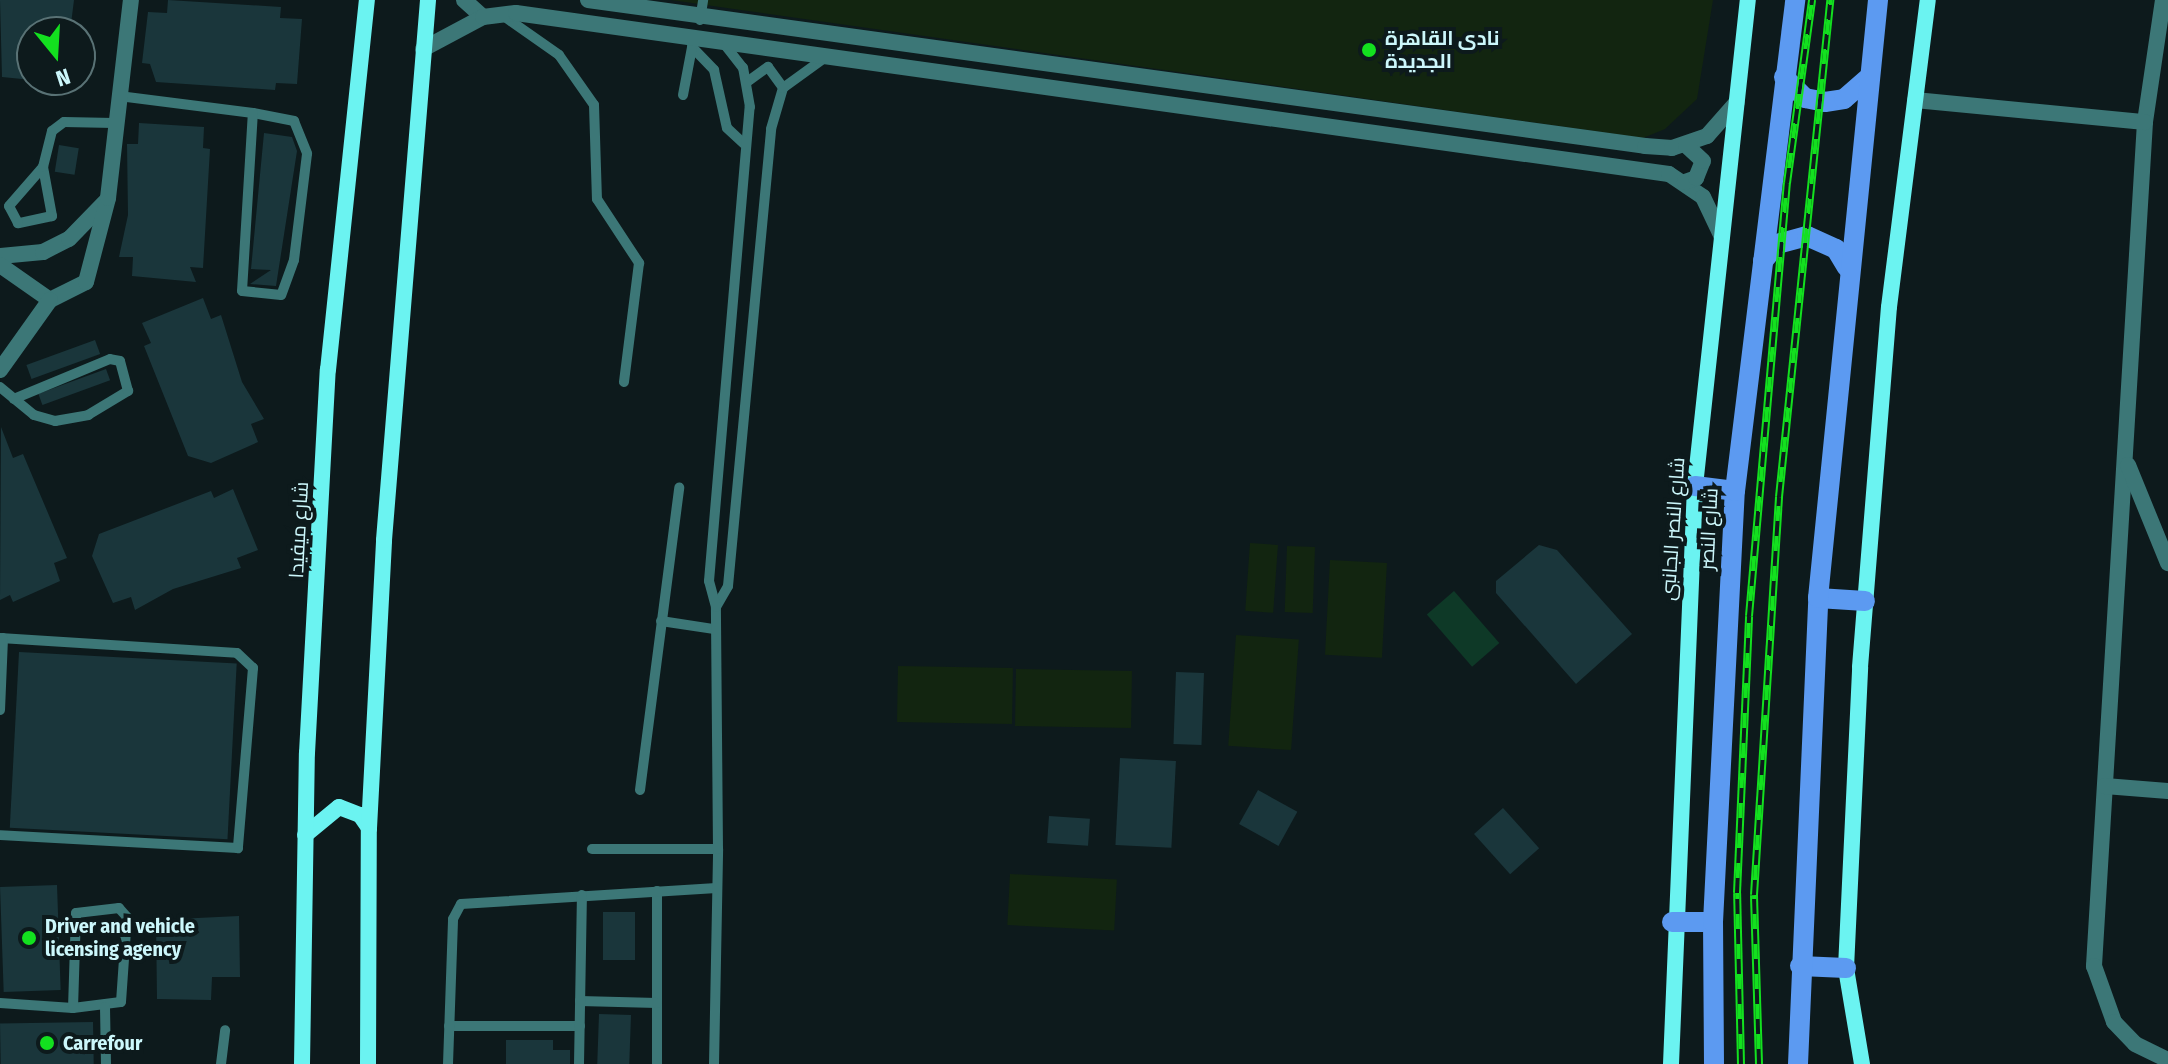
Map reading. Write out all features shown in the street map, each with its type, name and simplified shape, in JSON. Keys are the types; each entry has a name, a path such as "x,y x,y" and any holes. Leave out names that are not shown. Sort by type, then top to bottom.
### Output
{"main road":[{"name":"شارع النصر","path":"1714,1064 1713,922 1735,491 1795,0"},
{"path":"1798,1064 1818,598 1847,267 1878,0"},
{"path":"1784,77 1805,98 1825,102 1844,99 1867,79"},
{"path":"1763,261 1777,244 1807,236 1836,249 1847,267"},
{"path":"1695,486 1735,491"},
{"path":"1818,598 1865,601"},
{"path":"1672,922 1713,922"},
{"path":"1800,966 1846,968"}],"street":[{"path":"0,370 50,300 86,282 108,198 114,123 131,0"},
{"name":"شارع ميفيدا","path":"302,1064 305,835 328,370 367,0"},
{"path":"368,1064 369,828 428,0"},
{"path":"464,0 491,16 693,41 721,39 1669,174 1703,197 1722,237"},
{"path":"588,0 700,20 1645,146 1686,145 1707,136 1737,102"},
{"name":"شارع النصر الجانبى","path":"1671,1064 1672,922 1695,486 1748,0"},
{"path":"1850,1064 1846,968 1865,601 1915,100 1928,0"},
{"path":"2163,0 2145,122 2094,966 2101,996 2135,1044 2168,1060"},
{"path":"423,49 491,16"},
{"path":"1915,100 2145,122"},
{"path":"1685,182 1696,178 1703,161 1686,145"},
{"path":"0,256 43,252 69,239 108,198"},
{"path":"0,265 50,300"},
{"path":"2124,453 2168,563"},
{"path":"2105,786 2168,791"},
{"path":"305,835 339,807 354,810 369,828"},
{"path":"1849,1012 1862,1064"}],"lane":[{"path":"700,20 703,0"},
{"path":"491,16 559,55 594,105 597,199 639,263 624,382"},
{"path":"714,1064 718,849 716,607 709,581 747,82 721,39"},
{"path":"683,95 693,41"},
{"path":"693,41 714,70 727,128 744,144"},
{"path":"716,607 728,586 765,165 783,88 802,68 843,57"},
{"path":"747,82 768,67 783,88"},
{"path":"119,96 253,113 294,121 307,154 294,260 281,295 242,291 253,113"},
{"path":"43,167 9,206 18,223 52,216 43,167 47,141 64,122 114,123"},
{"path":"0,387 14,399 55,421 88,415 128,391 120,361 110,359 14,399"},
{"path":"640,790 679,488"},
{"path":"661,621 714,629"},
{"path":"0,710 1,638 237,653 253,668 238,848 0,835"},
{"path":"592,849 718,849"},
{"path":"448,1064 453,919 461,904 717,888"},
{"path":"657,891 657,1064"},
{"path":"579,1064 582,895"},
{"path":"0,1003 73,1008 105,1007 126,993 127,917 119,908 76,913 73,1008"},
{"path":"580,1001 657,1003"},
{"path":"105,1007 106,1064"},
{"path":"449,1026 580,1026"},
{"path":"221,1064 225,1030"}],"shaded area":[{"name":"نادى القاهرة الجديدة","path":"671,0 1713,0 1697,99 1665,129 1643,138"},
{"path":"1250,543 1278,545 1273,613 1245,611"},
{"path":"1287,546 1315,547 1313,613 1285,612"},
{"path":"1330,560 1387,563 1382,658 1325,655"},
{"path":"1454,591 1499,643 1472,667 1427,615"},
{"path":"1236,635 1299,639 1291,750 1228,746"},
{"path":"898,666 1013,668 1012,724 897,722"},
{"path":"1016,669 1132,671 1131,728 1015,726"},
{"path":"1010,874 1117,880 1114,931 1007,925"}],"building":[{"path":"0,0 74,0 72,16 16,16 16,78 2,77"},
{"path":"168,0 281,7 280,18 302,19 297,84 276,83 275,90 156,82 150,64 142,63 148,12 167,13"},
{"path":"139,123 204,127 203,148 210,149 203,268 190,267 196,282 132,276 133,257 119,257 128,215 127,144 138,144"},
{"path":"264,133 292,137 297,151 276,286 250,284 271,270 251,269"},
{"path":"59,145 79,148 75,175 55,172"},
{"path":"203,298 211,319 221,315 242,382 264,419 251,424 258,442 211,463 188,456 144,346 151,343 142,323"},
{"path":"95,340 100,354 32,379 26,365"},
{"path":"106,369 110,380 42,405 38,394"},
{"path":"1,427 13,458 23,454 67,558 54,563 60,581 13,602 10,595 0,600"},
{"path":"233,489 258,550 237,558 241,568 173,589 135,610 131,597 113,603 92,556 99,534 211,491 214,498"},
{"path":"1539,545 1557,550 1632,634 1576,684 1496,593 1496,581"},
{"path":"19,652 237,663 227,839 10,828"},
{"path":"1176,672 1204,673 1201,745 1173,744"},
{"path":"1120,758 1176,761 1171,848 1115,845"},
{"path":"1258,790 1297,812 1278,846 1239,824"},
{"path":"1503,808 1539,848 1510,874 1474,834"},
{"path":"1049,816 1090,819 1088,846 1047,843"},
{"name":"Driver and vehicle licensing agency","path":"57,885 61,990 4,992 0,887"},
{"path":"603,912 635,912 635,960 603,960"},
{"path":"239,916 240,977 212,977 211,1000 157,999 156,920"},
{"path":"599,1014 631,1015 629,1064 597,1064"},
{"name":"Carrefour","path":"93,1022 94,1064 1,1064 0,1024"},
{"path":"506,1040 553,1040 553,1050 570,1050 570,1064 506,1064"}],"railway":[{"path":"1741,1064 1737,893 1749,616 1787,183 1812,0"},
{"path":"1759,1064 1754,895 1779,497 1830,0"}],"place":[{"name":"نادى القاهرة الجديدة","path":"1369,50"},
{"name":"Driver and vehicle licensing agency","path":"29,938"},
{"name":"Carrefour","path":"47,1043"}]}
